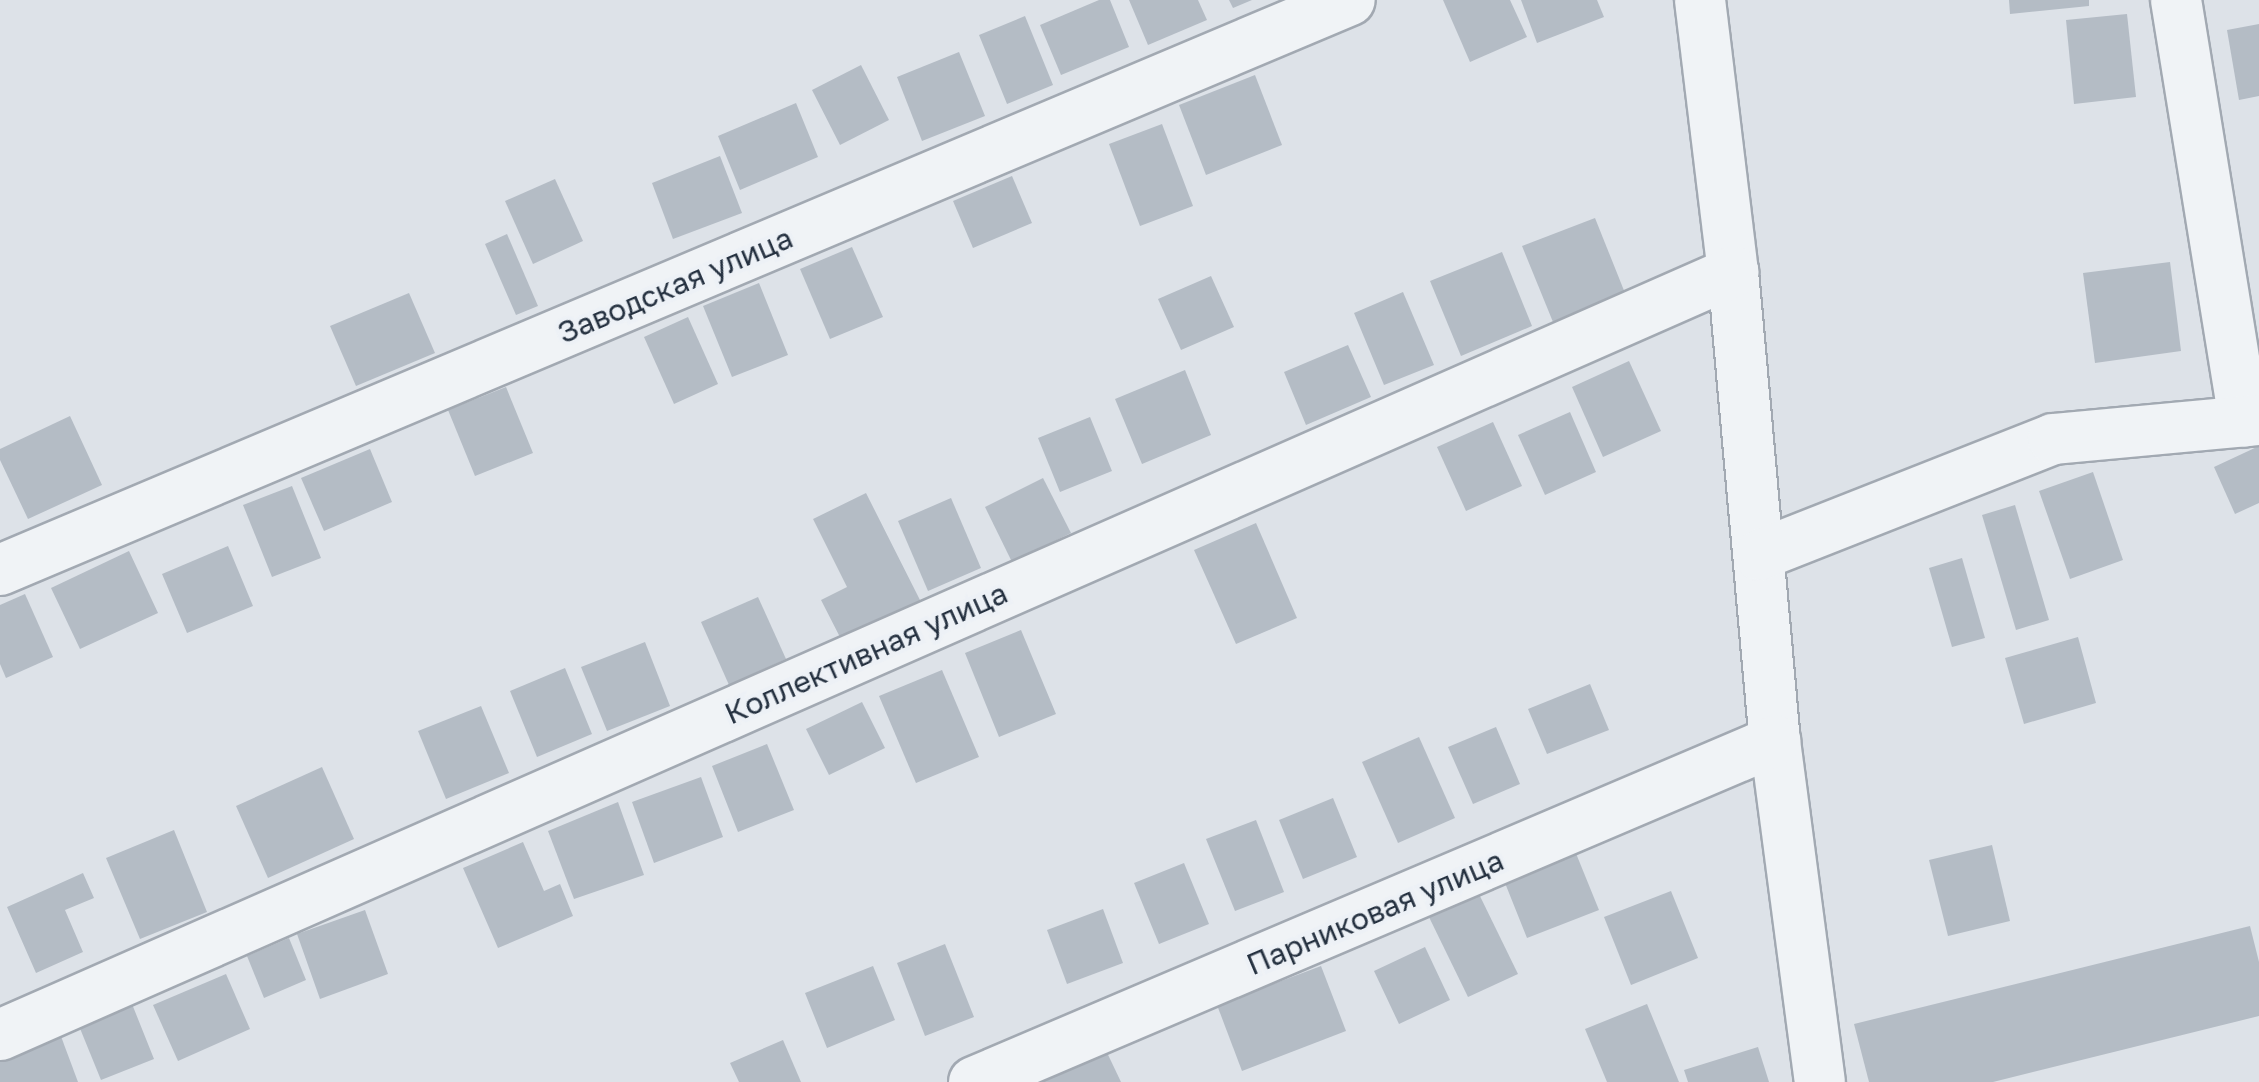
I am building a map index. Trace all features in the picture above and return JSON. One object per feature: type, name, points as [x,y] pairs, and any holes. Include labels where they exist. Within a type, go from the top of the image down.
[{"type":"street","name":"Заводская улица","points":[[0,570],[1350,0]]},
{"type":"street","points":[[1700,0],[1733,272],[1775,741],[1820,1082]]},
{"type":"street","points":[[1759,556],[2053,439],[2251,421],[2176,0]]},
{"type":"street","name":"Коллективная улица","points":[[0,1035],[1733,272]]},
{"type":"street","name":"Парниковая улица","points":[[974,1082],[1775,741]]},
{"type":"building","points":[[1099,0],[1110,0],[1129,47],[1061,75],[1040,25]]},
{"type":"building","points":[[1129,0],[1198,0],[1207,20],[1148,45]]},
{"type":"building","points":[[1229,0],[1252,0],[1233,8]]},
{"type":"building","points":[[1443,0],[1510,0],[1527,37],[1470,62]]},
{"type":"building","points":[[1521,0],[1597,0],[1604,17],[1537,43]]},
{"type":"building","points":[[2009,0],[2089,0],[2089,6],[2010,14]]},
{"type":"building","points":[[2127,14],[2136,97],[2074,104],[2066,20]]},
{"type":"building","points":[[1025,16],[1053,85],[1007,104],[979,35]]},
{"type":"building","points":[[2259,24],[2259,96],[2239,100],[2227,30]]},
{"type":"building","points":[[959,52],[985,116],[922,141],[897,77]]},
{"type":"building","points":[[861,65],[889,120],[840,145],[812,90]]},
{"type":"building","points":[[1255,75],[1282,145],[1206,175],[1179,105]]},
{"type":"building","points":[[796,103],[818,157],[740,190],[718,136]]},
{"type":"building","points":[[1162,124],[1193,206],[1140,226],[1109,144]]},
{"type":"building","points":[[720,156],[742,213],[673,239],[652,183]]},
{"type":"building","points":[[1012,176],[1032,223],[973,248],[953,201]]},
{"type":"building","points":[[555,179],[583,241],[533,264],[505,201]]},
{"type":"building","points":[[1595,218],[1625,293],[1553,322],[1522,246]]},
{"type":"building","points":[[507,234],[538,306],[516,315],[485,244]]},
{"type":"building","points":[[852,247],[883,317],[830,339],[800,269]]},
{"type":"building","points":[[1502,252],[1532,326],[1461,356],[1430,281]]},
{"type":"building","points":[[2170,262],[2181,351],[2095,363],[2083,273]]},
{"type":"building","points":[[1211,276],[1234,327],[1181,350],[1158,299]]},
{"type":"building","points":[[759,283],[788,355],[732,377],[703,306]]},
{"type":"building","points":[[1403,292],[1434,365],[1384,385],[1354,313]]},
{"type":"building","points":[[409,293],[435,353],[356,386],[330,326]]},
{"type":"building","points":[[688,317],[718,384],[674,404],[644,337]]},
{"type":"building","points":[[1348,345],[1371,397],[1306,425],[1284,372]]},
{"type":"building","points":[[1629,361],[1661,431],[1603,457],[1572,387]]},
{"type":"building","points":[[1185,370],[1211,435],[1142,464],[1115,399]]},
{"type":"building","points":[[506,387],[533,453],[475,476],[448,410]]},
{"type":"building","points":[[1570,412],[1596,472],[1545,495],[1518,435]]},
{"type":"building","points":[[70,416],[102,485],[28,519],[0,460],[0,449]]},
{"type":"building","points":[[1090,417],[1112,471],[1060,492],[1038,438]]},
{"type":"building","points":[[1493,422],[1522,486],[1466,511],[1437,447]]},
{"type":"building","points":[[2259,446],[2259,503],[2235,514],[2214,467]]},
{"type":"building","points":[[370,449],[392,502],[324,531],[301,478]]},
{"type":"building","points":[[2093,472],[2123,560],[2070,579],[2039,491]]},
{"type":"building","points":[[1043,478],[1071,533],[1012,562],[985,507]]},
{"type":"building","points":[[292,486],[321,558],[272,577],[243,505]]},
{"type":"building","points":[[866,493],[922,604],[843,643],[821,600],[847,587],[813,519]]},
{"type":"building","points":[[951,498],[981,568],[928,591],[898,521]]},
{"type":"building","points":[[2015,505],[2049,620],[2016,630],[1982,515]]},
{"type":"building","points":[[1256,523],[1297,618],[1236,644],[1194,550]]},
{"type":"building","points":[[228,546],[253,606],[187,633],[162,574]]},
{"type":"building","points":[[129,551],[158,613],[80,649],[51,588]]},
{"type":"building","points":[[1962,558],[1985,638],[1952,647],[1929,568]]},
{"type":"building","points":[[25,594],[53,657],[6,678],[0,664],[0,605]]},
{"type":"building","points":[[758,597],[786,659],[729,685],[701,622]]},
{"type":"building","points":[[1021,630],[1056,714],[999,737],[965,653]]},
{"type":"building","points":[[2078,637],[2096,703],[2024,724],[2005,658]]},
{"type":"building","points":[[645,642],[670,706],[607,731],[581,667]]},
{"type":"building","points":[[565,668],[592,734],[537,757],[510,691]]},
{"type":"building","points":[[942,670],[979,757],[916,783],[879,696]]},
{"type":"building","points":[[1590,684],[1609,730],[1547,754],[1528,709]]},
{"type":"building","points":[[862,702],[885,748],[829,775],[806,729]]},
{"type":"building","points":[[481,706],[509,773],[446,799],[418,731]]},
{"type":"building","points":[[1496,727],[1520,784],[1473,804],[1448,747]]},
{"type":"building","points":[[1419,737],[1455,818],[1398,843],[1362,762]]},
{"type":"building","points":[[767,744],[794,810],[738,832],[712,766]]},
{"type":"building","points":[[322,767],[354,839],[268,878],[236,806]]},
{"type":"building","points":[[701,777],[723,837],[654,863],[632,802]]},
{"type":"building","points":[[1333,798],[1357,857],[1303,879],[1279,820]]},
{"type":"building","points":[[618,802],[644,875],[574,899],[548,831]]},
{"type":"building","points":[[1256,820],[1284,892],[1235,911],[1206,839]]},
{"type":"building","points":[[174,830],[207,912],[140,939],[106,858]]},
{"type":"building","points":[[523,842],[544,891],[560,884],[573,916],[498,948],[463,868]]},
{"type":"building","points":[[1992,845],[2010,921],[1948,936],[1929,860]]},
{"type":"building","points":[[1575,851],[1599,910],[1527,938],[1503,878]]},
{"type":"building","points":[[1184,863],[1209,924],[1159,944],[1134,883]]},
{"type":"building","points":[[83,873],[94,898],[65,910],[83,952],[36,973],[7,907]]},
{"type":"building","points":[[1477,890],[1518,974],[1468,997],[1427,913]]},
{"type":"building","points":[[1671,891],[1698,958],[1631,985],[1604,917]]},
{"type":"building","points":[[1103,909],[1123,963],[1067,984],[1047,930]]},
{"type":"building","points":[[365,910],[388,974],[320,999],[297,934]]},
{"type":"building","points":[[2250,926],[2259,962],[2259,1016],[1993,1082],[1869,1082],[1854,1024]]},
{"type":"building","points":[[289,938],[306,980],[264,998],[247,956]]},
{"type":"building","points":[[945,944],[974,1017],[925,1036],[897,963]]},
{"type":"building","points":[[1425,947],[1450,1000],[1399,1024],[1374,971]]},
{"type":"building","points":[[873,966],[895,1020],[827,1048],[805,993]]},
{"type":"building","points":[[1321,966],[1346,1031],[1242,1071],[1217,1005]]},
{"type":"building","points":[[226,974],[250,1029],[178,1061],[153,1005]]},
{"type":"building","points":[[132,1004],[154,1059],[101,1080],[79,1026]]},
{"type":"building","points":[[1647,1004],[1679,1082],[1607,1082],[1585,1029]]},
{"type":"building","points":[[59,1031],[78,1082],[0,1082],[0,1053]]},
{"type":"building","points":[[783,1040],[801,1082],[739,1082],[730,1063]]},
{"type":"building","points":[[1101,1040],[1121,1082],[1039,1082],[1034,1071]]},
{"type":"building","points":[[1758,1047],[1769,1082],[1688,1082],[1684,1070]]}]
